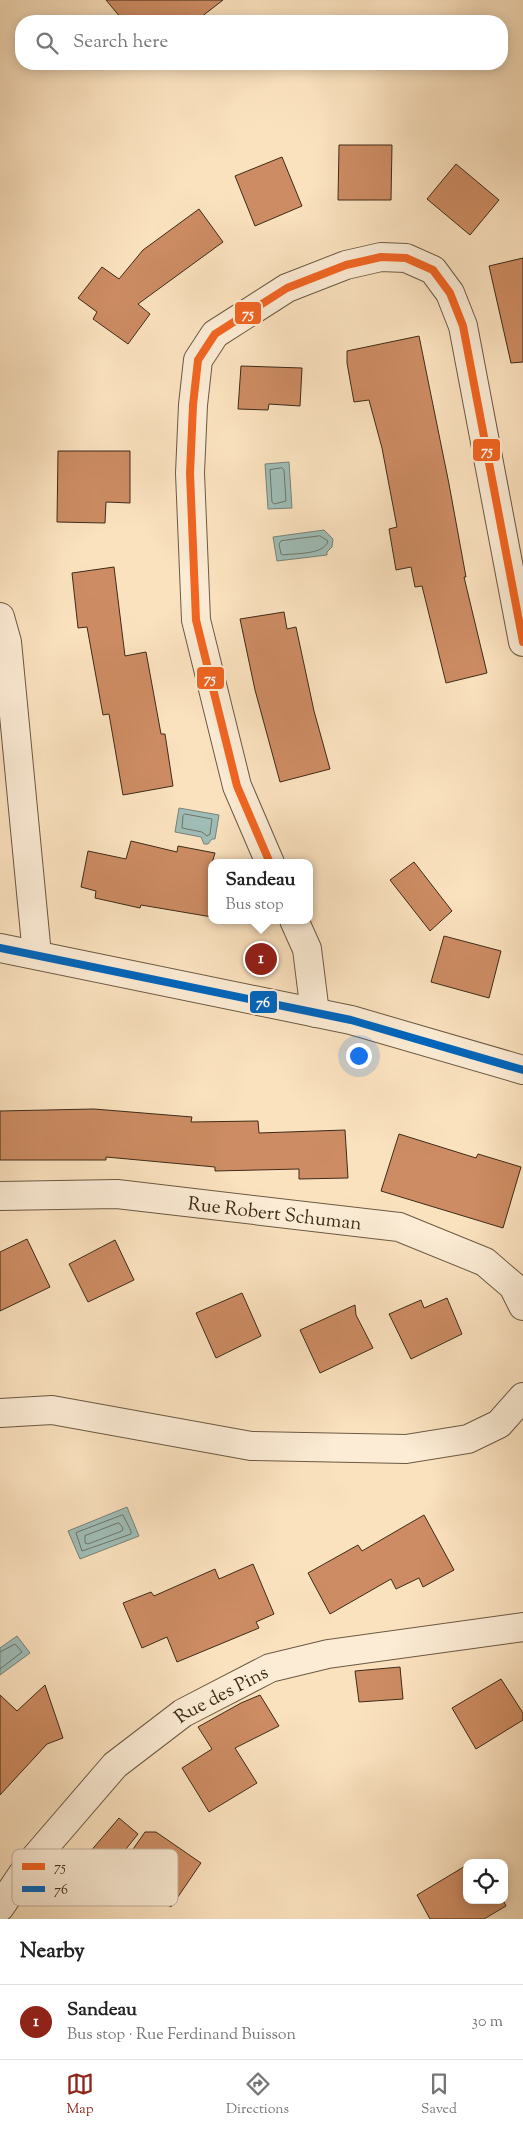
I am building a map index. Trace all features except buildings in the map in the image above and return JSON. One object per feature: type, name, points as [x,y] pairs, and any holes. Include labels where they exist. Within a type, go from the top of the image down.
[{"type":"street","points":[[268,859],[237,786],[196,620],[190,473],[193,405],[198,360],[215,334],[287,288],[346,265],[382,257],[406,258],[433,270],[450,293],[463,326],[523,642]]},
{"type":"street","points":[[0,617],[7,642],[37,956]]},
{"type":"street","points":[[296,924],[307,949],[316,1013]]},
{"type":"street","points":[[0,948],[351,1020],[523,1070]]},
{"type":"street","name":"Rue Robert Schuman","points":[[0,1196],[117,1194],[399,1227],[485,1262],[513,1286],[523,1306]]},
{"type":"street","points":[[0,1413],[52,1410],[252,1446],[406,1449],[468,1439],[499,1424],[523,1398]]},
{"type":"street","name":"Rue des Pins","points":[[43,1849],[115,1765],[182,1714],[270,1668],[328,1654],[523,1627]]},
{"type":"street","name":"Rue des Pins","points":[[0,1907],[12,1889]]},
{"type":"water","points":[[289,462],[292,508],[268,509],[265,464]]},
{"type":"water","points":[[324,530],[333,539],[332,547],[327,552],[327,555],[277,561],[273,537]]},
{"type":"water","points":[[179,808],[219,815],[215,839],[212,839],[208,844],[204,844],[201,837],[175,832]]},
{"type":"water","points":[[127,1507],[139,1536],[80,1559],[68,1531]]},
{"type":"water","points":[[17,1636],[30,1653],[0,1675],[0,1648]]},
{"type":"transit line","name":"75","points":[[268,859],[237,786],[196,620],[190,473],[193,405],[198,360],[215,334],[287,288],[346,265],[381,257],[406,258],[433,270],[450,293],[463,326],[523,642]]},
{"type":"transit line","name":"76","points":[[0,948],[351,1020],[523,1070]]},
{"type":"place","name":"Sandeau","points":[[261,959]]}]
